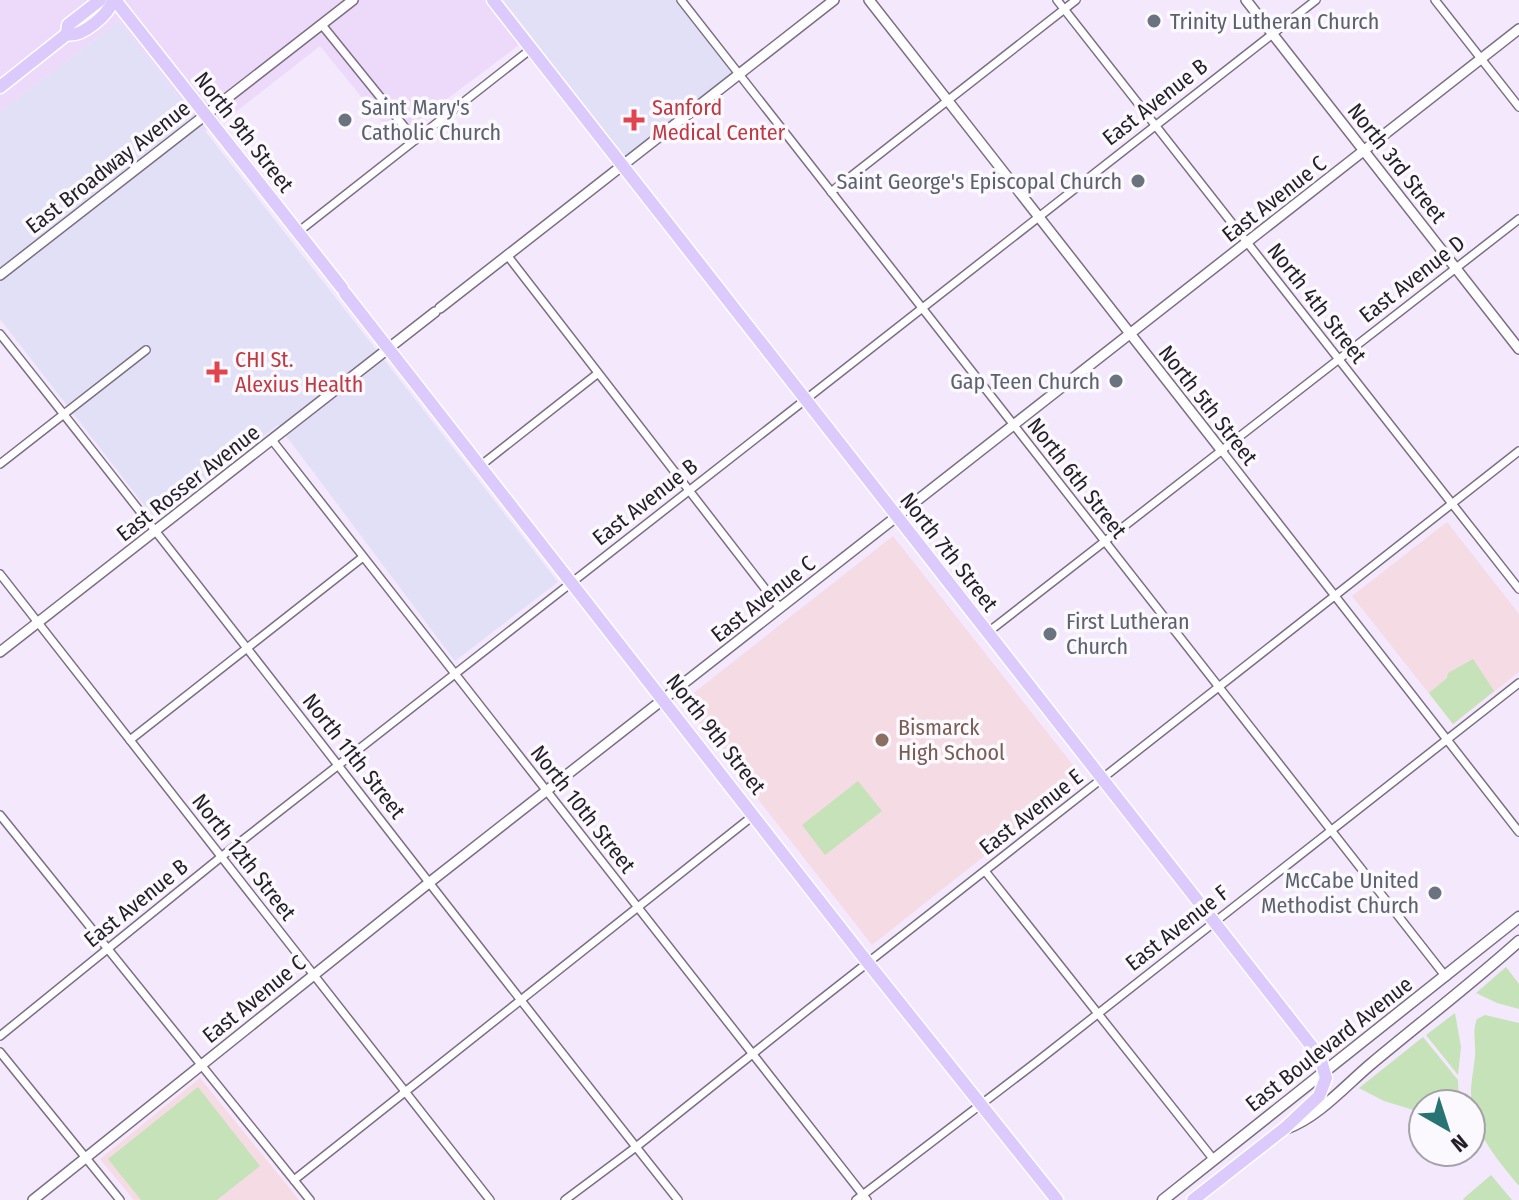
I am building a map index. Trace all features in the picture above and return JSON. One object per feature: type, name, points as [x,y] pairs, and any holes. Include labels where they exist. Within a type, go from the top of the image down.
[{"type":"main road","points":[[67,34],[66,27],[100,0]]},
{"type":"main road","points":[[0,87],[67,34],[79,34],[107,11],[114,0]]},
{"type":"main road","name":"North 9th Street","points":[[114,0],[1057,1200]]},
{"type":"main road","name":"North 7th Street","points":[[493,0],[1320,1057],[1326,1073]]},
{"type":"main road","name":"East Boulevard Avenue","points":[[1163,1200],[1519,917]]},
{"type":"main road","name":"East Boulevard Avenue","points":[[1193,1200],[1285,1128],[1301,1122],[1459,995],[1519,941]]},
{"type":"main road","points":[[1285,1128],[1319,1096],[1325,1085],[1326,1073]]},
{"type":"street","name":"East Broadway Avenue","points":[[0,275],[353,0]]},
{"type":"street","name":"North 6th Street","points":[[681,0],[1446,977]]},
{"type":"street","name":"East Rosser Avenue","points":[[0,652],[834,0]]},
{"type":"street","name":"North 5th Street","points":[[869,0],[1519,832]]},
{"type":"street","name":"North 4th Street","points":[[1057,0],[1519,589]]},
{"type":"street","points":[[831,192],[1076,0]]},
{"type":"street","name":"North 3rd Street","points":[[1246,0],[1519,349]]},
{"type":"street","name":"East Avenue B","points":[[0,1036],[221,857],[1316,0]]},
{"type":"street","points":[[1435,0],[1519,107]]},
{"type":"street","points":[[322,25],[415,140]]},
{"type":"street","name":"East Avenue C","points":[[33,1200],[313,974],[1519,29]]},
{"type":"street","points":[[298,232],[531,49]]},
{"type":"street","name":"East Avenue D","points":[[987,633],[1519,219]]},
{"type":"street","points":[[507,255],[780,608]]},
{"type":"street","name":"North 11th Street","points":[[0,334],[678,1200]]},
{"type":"street","points":[[0,464],[146,350]]},
{"type":"street","points":[[480,466],[597,374]]},
{"type":"street","name":"North 10th Street","points":[[272,440],[753,1054],[862,1198]]},
{"type":"street","name":"East Avenue E","points":[[565,1200],[1519,451]]},
{"type":"street","points":[[130,740],[363,557]]},
{"type":"street","name":"North 12th Street","points":[[0,574],[490,1200]]},
{"type":"street","name":"East Avenue F","points":[[862,1198],[1519,683]]},
{"type":"street","points":[[0,815],[310,1200]]},
{"type":"street","points":[[294,1180],[754,815]]},
{"type":"street","points":[[985,871],[1214,1160]]},
{"type":"street","points":[[0,1052],[120,1200]]},
{"type":"shaded area","points":[[0,0],[504,0],[531,36],[395,138],[320,46],[228,118],[205,131],[119,21],[0,111]]},
{"type":"shaded area","name":"Sanford Medical Center","points":[[504,0],[681,0],[739,75],[622,166],[531,49],[531,36]]},
{"type":"shaded area","name":"CHI St. Alexius Health","points":[[119,21],[558,582],[455,661],[278,425],[155,519],[0,319],[0,111]]},
{"type":"shaded area","points":[[1447,522],[1519,614],[1519,672],[1453,724],[1352,596]]},
{"type":"shaded area","name":"Bismarck High School","points":[[893,536],[1083,778],[872,945],[682,702]]},
{"type":"shaded area","points":[[200,1078],[299,1200],[134,1200],[100,1159]]},
{"type":"green space","points":[[1473,659],[1494,691],[1453,724],[1429,693],[1447,678],[1448,673]]},
{"type":"green space","points":[[858,781],[882,811],[825,855],[802,825]]},
{"type":"green space","points":[[1506,967],[1519,984],[1519,1009],[1476,993]]},
{"type":"green space","points":[[1455,1013],[1461,1047],[1458,1075],[1426,1035]]},
{"type":"green space","points":[[1485,1015],[1519,1023],[1519,1186],[1487,1143],[1487,1088],[1471,1088],[1477,1019]]},
{"type":"green space","points":[[1423,1037],[1458,1080],[1458,1088],[1407,1088],[1407,1108],[1359,1088]]},
{"type":"green space","points":[[198,1087],[260,1166],[217,1200],[141,1200],[108,1159]]},
{"type":"green space","points":[[1491,1175],[1512,1200],[1463,1199]]},
{"type":"place","name":"Trinity Lutheran Church","points":[[1154,21]]},
{"type":"place","name":"Saint Mary's Catholic Church","points":[[345,120]]},
{"type":"place","name":"Sanford Medical Center","points":[[634,120]]},
{"type":"place","name":"Saint George's Episcopal Church","points":[[1138,181]]},
{"type":"place","name":"CHI St. Alexius Health","points":[[217,372]]},
{"type":"place","name":"Gap Teen Church","points":[[1116,381]]},
{"type":"place","name":"First Lutheran Church","points":[[1050,634]]},
{"type":"place","name":"Bismarck High School","points":[[882,740]]},
{"type":"place","name":"McCabe United Methodist Church","points":[[1435,893]]}]
